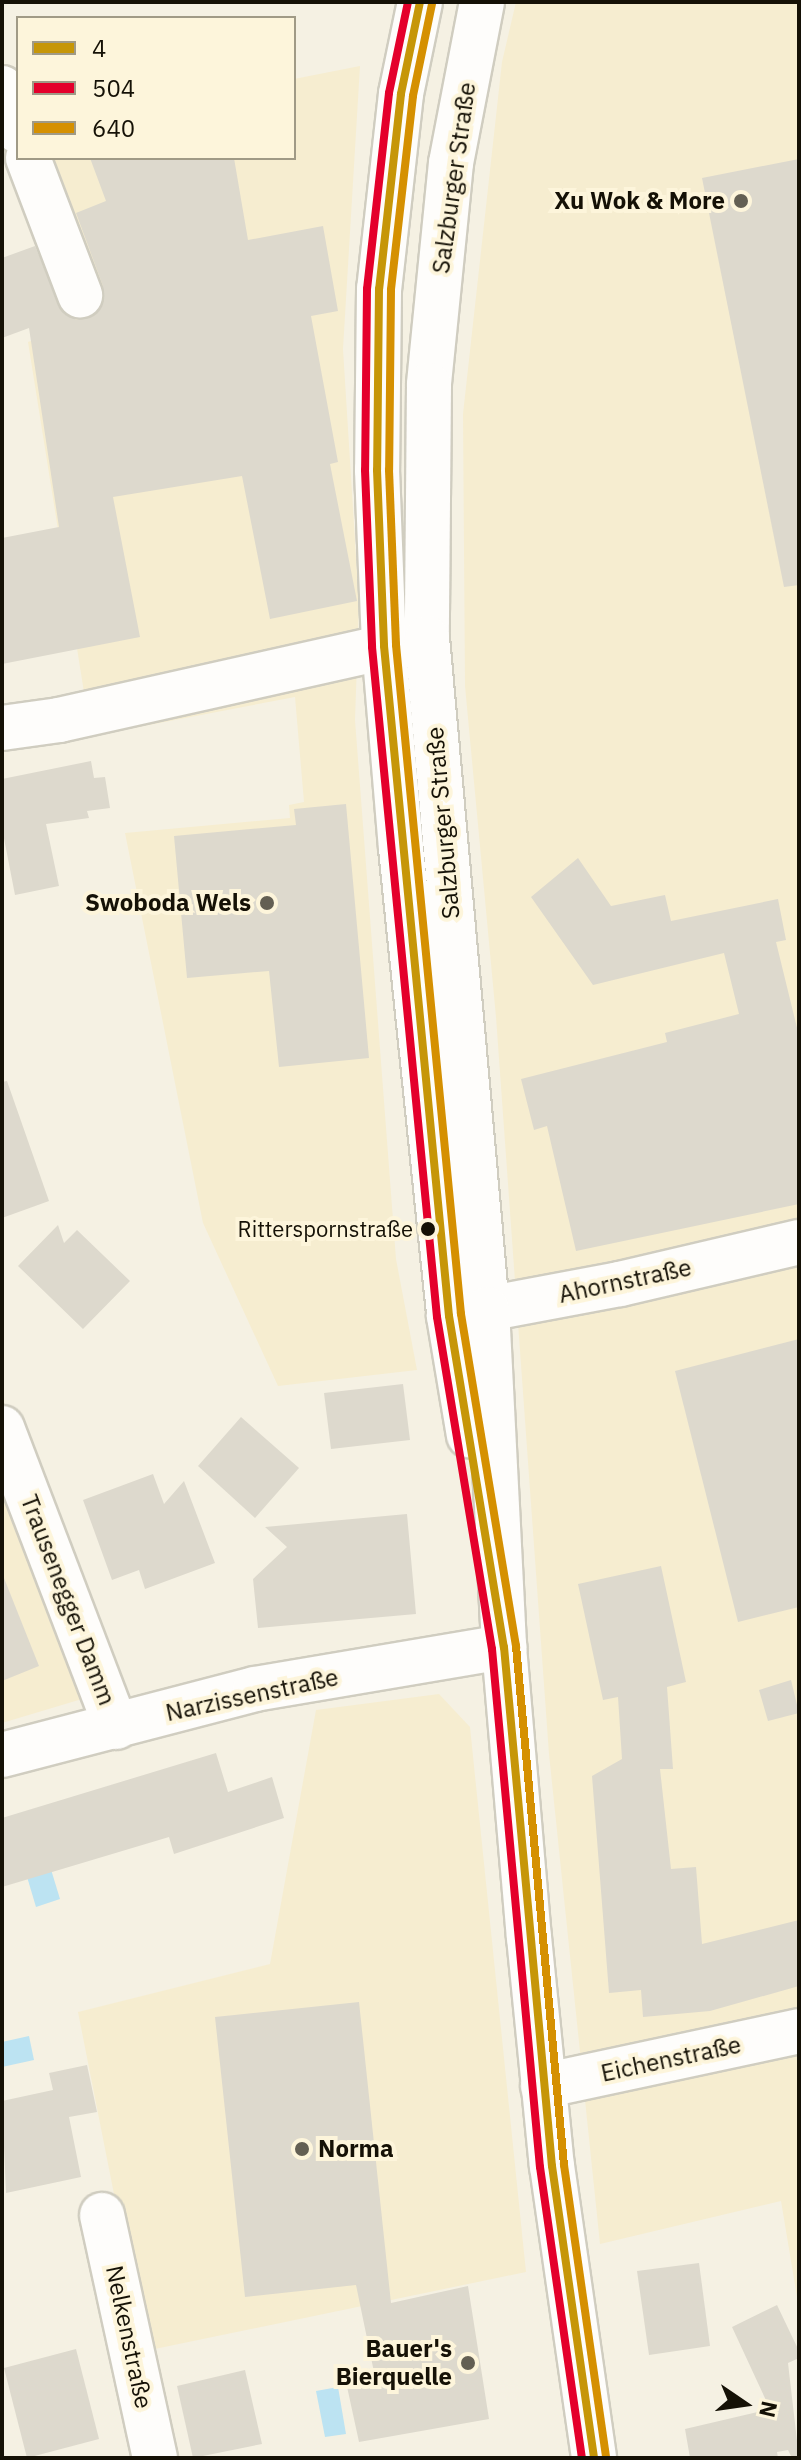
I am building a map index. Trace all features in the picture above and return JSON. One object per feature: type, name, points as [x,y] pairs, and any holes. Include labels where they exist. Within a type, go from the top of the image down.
[{"type":"main road","name":"Salzburger Straße","points":[[420,2],[401,94],[379,289],[377,470],[384,646],[468,1313],[504,1647],[543,2086],[594,2458]]},
{"type":"main road","name":"Salzburger Straße","points":[[468,1313],[427,638],[429,385],[451,163],[482,2]]},
{"type":"main road","points":[[2,88],[16,126]]},
{"type":"main road","points":[[29,160],[80,295]]},
{"type":"main road","points":[[2,728],[59,720],[427,638]]},
{"type":"main road","name":"Ahornstraße","points":[[468,1313],[799,1242]]},
{"type":"main road","name":"Trausenegger Damm","points":[[2,1428],[116,1727]]},
{"type":"main road","name":"Narzissenstraße","points":[[2,1755],[255,1689],[504,1647]]},
{"type":"main road","name":"Eichenstraße","points":[[543,2086],[799,2031]]},
{"type":"main road","name":"Nelkenstraße","points":[[102,2215],[155,2458]]},
{"type":"shaded area","points":[[516,2],[799,2],[798,2303],[781,2201],[600,2244],[549,1754],[496,1017],[465,686],[463,414],[502,62]]},
{"type":"shaded area","points":[[360,66],[343,349],[359,605],[355,720],[396,1259],[417,1370],[278,1386],[203,1223],[125,833],[290,818],[289,805],[304,802],[295,697],[91,736],[28,342],[73,326],[41,160],[296,160],[296,79]]},
{"type":"shaded area","points":[[2,1492],[82,1699],[2,1723]]},
{"type":"shaded area","points":[[439,1694],[470,1727],[526,2272],[145,2351],[78,2012],[270,1964],[316,1710]]},
{"type":"water","points":[[46,1853],[60,1899],[36,1907],[22,1860]]},
{"type":"water","points":[[29,2036],[34,2060],[2,2067],[2,2042]]},
{"type":"water","points":[[338,2387],[346,2434],[325,2437],[316,2391]]},
{"type":"building","points":[[799,159],[799,585],[784,587],[702,178]]},
{"type":"building","points":[[91,160],[234,160],[248,240],[323,226],[338,311],[311,316],[338,462],[330,464],[357,601],[270,619],[242,476],[113,497],[140,637],[2,664],[2,538],[59,527],[29,328],[2,338],[2,258],[35,246],[64,314],[77,320],[99,311],[103,286],[76,213],[106,201]]},
{"type":"building","points":[[91,761],[94,778],[105,777],[110,808],[87,811],[89,818],[46,824],[59,886],[15,895],[2,828],[2,779]]},
{"type":"building","name":"Swoboda Wels","points":[[346,804],[369,1058],[279,1067],[269,971],[187,978],[174,836],[296,825],[294,809]]},
{"type":"building","points":[[578,858],[611,906],[665,895],[671,921],[778,899],[786,940],[776,942],[799,1036],[799,1204],[576,1251],[547,1126],[534,1130],[521,1079],[667,1042],[665,1033],[739,1014],[724,953],[593,985],[531,897]]},
{"type":"building","points":[[7,1081],[49,1201],[2,1218],[2,1082]]},
{"type":"building","points":[[58,1225],[64,1243],[77,1230],[130,1281],[83,1329],[18,1266]]},
{"type":"building","points":[[799,1339],[799,1607],[738,1622],[675,1371]]},
{"type":"building","points":[[403,1384],[410,1440],[331,1449],[324,1393]]},
{"type":"building","points":[[241,1417],[299,1468],[255,1518],[198,1466]]},
{"type":"building","points":[[153,1474],[164,1504],[184,1481],[215,1563],[145,1589],[139,1570],[112,1580],[83,1500]]},
{"type":"building","points":[[407,1514],[416,1614],[258,1628],[253,1579],[287,1547],[265,1527]]},
{"type":"building","points":[[661,1566],[686,1682],[667,1687],[673,1769],[660,1769],[671,1869],[696,1867],[702,1944],[799,1920],[799,1986],[710,2011],[643,2017],[641,1990],[609,1993],[592,1776],[622,1759],[618,1697],[603,1700],[578,1584]]},
{"type":"building","points":[[2,1579],[39,1666],[2,1681]]},
{"type":"building","points":[[791,1680],[799,1713],[768,1721],[759,1690]]},
{"type":"building","points":[[216,1753],[228,1792],[272,1777],[284,1818],[174,1854],[169,1837],[2,1887],[2,1818]]},
{"type":"building","name":"Norma","points":[[359,2002],[391,2303],[468,2286],[489,2419],[359,2442],[346,2382],[375,2377],[356,2285],[245,2297],[215,2017]]},
{"type":"building","points":[[87,2065],[97,2112],[69,2117],[81,2177],[6,2193],[2,2101],[53,2090],[49,2073]]},
{"type":"building","points":[[699,2263],[710,2346],[649,2355],[637,2271]]},
{"type":"building","points":[[777,2305],[799,2351],[799,2358],[788,2363],[799,2458],[792,2458],[788,2450],[777,2452],[778,2458],[690,2458],[685,2429],[770,2409],[732,2327]]},
{"type":"building","points":[[76,2349],[99,2439],[27,2458],[4,2368]]},
{"type":"building","points":[[245,2370],[262,2444],[193,2458],[177,2386]]},
{"type":"transit line","name":"504","points":[[408,2],[389,93],[367,289],[365,470],[372,647],[437,1317],[492,1649],[540,2167],[582,2458]]},
{"type":"transit line","name":"4","points":[[420,2],[401,94],[379,289],[377,470],[384,646],[449,1316],[504,1647],[552,2166],[594,2458]]},
{"type":"transit line","name":"640","points":[[432,4],[413,96],[391,290],[389,470],[396,645],[461,1314],[516,1646],[564,2165],[606,2456]]},
{"type":"place","name":"Xu Wok & More","points":[[741,201]]},
{"type":"place","name":"Swoboda Wels","points":[[267,903]]},
{"type":"place","name":"Ritterspornstraße","points":[[428,1229]]},
{"type":"place","name":"Norma","points":[[302,2149]]},
{"type":"place","name":"Bauer's Bierquelle","points":[[468,2363]]}]
